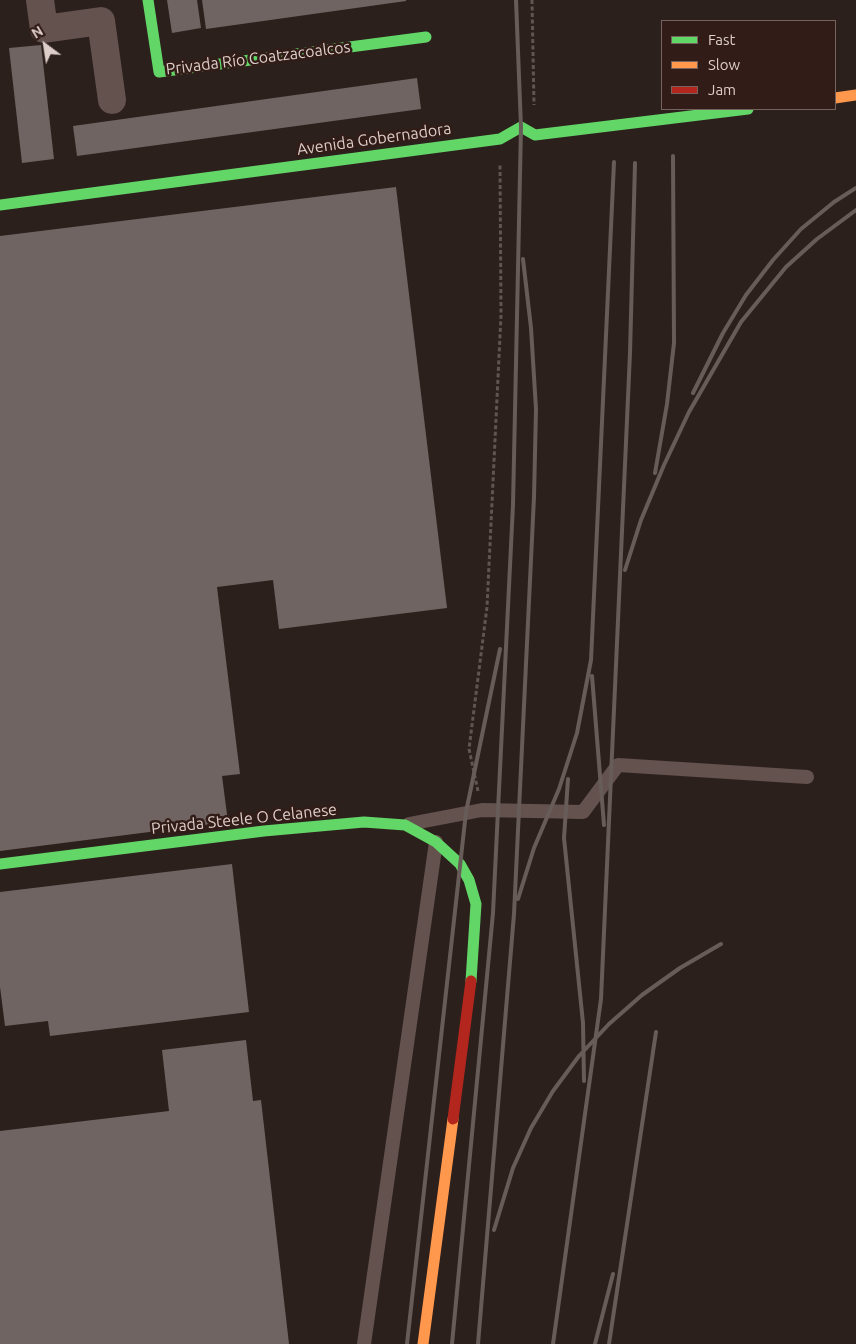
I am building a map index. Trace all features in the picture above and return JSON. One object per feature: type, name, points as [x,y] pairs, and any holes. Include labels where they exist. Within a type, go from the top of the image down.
[{"type":"street","points":[[45,0],[40,0],[44,29],[101,21],[112,100]]},
{"type":"street","name":"Privada Río Coatzacoalcos","points":[[148,0],[159,72],[426,37]]},
{"type":"street","points":[[836,98],[856,95]]},
{"type":"street","name":"Avenida Gobernadora","points":[[0,205],[500,139],[521,127],[535,135],[740,110]]},
{"type":"street","name":"Privada Steele O Celanese","points":[[0,864],[264,831],[364,822],[406,825],[436,842],[460,864],[469,880],[476,904],[474,959],[423,1344]]},
{"type":"lane","points":[[406,825],[482,810],[584,812],[618,765],[807,778]]},
{"type":"lane","points":[[364,1344],[436,842]]},
{"type":"path","points":[[532,0],[535,135]]},
{"type":"path","points":[[482,810],[469,749],[488,598],[501,315],[500,139]]},
{"type":"building","points":[[167,0],[197,0],[201,28],[172,33]]},
{"type":"building","points":[[202,0],[406,0],[406,1],[206,29]]},
{"type":"building","points":[[41,45],[54,159],[22,163],[9,48]]},
{"type":"building","points":[[417,78],[421,109],[77,156],[73,126]]},
{"type":"building","points":[[396,187],[447,608],[279,629],[273,580],[217,587],[240,774],[222,776],[228,822],[0,851],[0,236]]},
{"type":"building","points":[[232,864],[249,1012],[50,1036],[48,1021],[5,1026],[0,987],[0,892]]},
{"type":"building","points":[[246,1040],[253,1101],[261,1100],[289,1344],[0,1344],[0,1131],[169,1111],[162,1050]]},
{"type":"railway","points":[[452,1344],[493,913],[513,505],[521,127],[516,0]]},
{"type":"railway","points":[[655,473],[667,404],[674,343],[673,156]]},
{"type":"railway","points":[[518,899],[534,848],[559,789],[577,733],[591,660],[614,162]]},
{"type":"railway","points":[[553,1344],[601,999],[630,353],[635,163]]},
{"type":"railway","points":[[693,393],[723,333],[746,295],[773,260],[801,229],[834,202],[856,188]]},
{"type":"railway","points":[[625,570],[641,520],[664,465],[689,412],[741,322],[786,267],[817,239],[856,210]]},
{"type":"railway","points":[[478,1344],[514,914],[534,497],[536,409],[531,328],[523,259]]},
{"type":"railway","points":[[407,1344],[466,812],[500,649]]},
{"type":"railway","points":[[592,676],[604,825]]},
{"type":"railway","points":[[568,779],[564,838],[583,1023],[584,1081]]},
{"type":"railway","points":[[494,1230],[513,1168],[531,1128],[553,1091],[579,1056],[609,1024],[642,995],[680,968],[721,944]]},
{"type":"railway","points":[[609,1344],[656,1032]]},
{"type":"railway","points":[[595,1344],[613,1274]]},
{"type":"traffic: fast","points":[[148,0],[159,72],[426,37]]},
{"type":"traffic: fast","points":[[0,205],[500,139],[521,127],[535,135],[740,110]]},
{"type":"traffic: fast","points":[[0,864],[264,831],[364,822],[405,825],[436,842],[460,864],[469,880],[476,904],[471,981]]},
{"type":"traffic: slow","points":[[836,98],[856,95]]},
{"type":"traffic: slow","points":[[423,1344],[453,1119]]},
{"type":"traffic: jam","points":[[453,1119],[471,981]]}]
